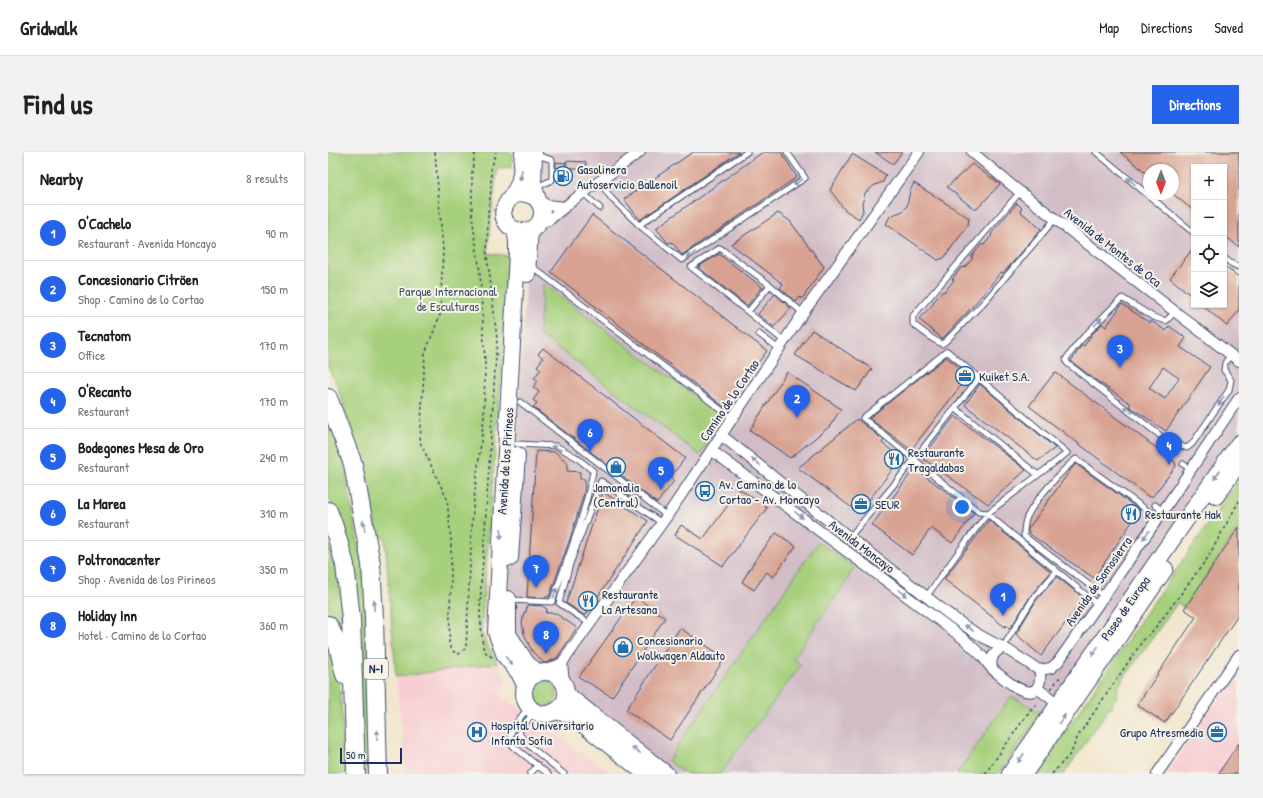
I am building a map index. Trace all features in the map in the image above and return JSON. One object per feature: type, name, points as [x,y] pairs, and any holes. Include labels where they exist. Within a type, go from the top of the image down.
[{"type":"highway","name":"N-I","points":[[328,398],[353,464],[371,564],[378,774]]},
{"type":"highway","name":"N-I","points":[[328,511],[345,565],[351,619],[356,774]]},
{"type":"highway","points":[[328,625],[338,645],[344,668],[348,697],[354,715]]},
{"type":"main road","points":[[523,152],[522,172],[519,184],[504,207],[503,214],[509,226],[528,227],[542,211],[532,184],[535,152]]},
{"type":"main road","points":[[512,196],[519,193],[526,193],[537,197]]},
{"type":"main road","name":"Avenida de los Pirineos","points":[[525,685],[519,673],[505,656],[496,632],[517,241],[528,227]]},
{"type":"main road","name":"Avenida de los Pirineos","points":[[528,227],[520,402],[508,600],[508,634],[527,664],[542,672]]},
{"type":"main road","name":"Paseo de Europa","points":[[1010,774],[1053,699],[1071,686],[1239,443]]},
{"type":"main road","name":"Paseo de Europa","points":[[1024,774],[1239,462]]},
{"type":"main road","points":[[565,688],[562,706],[555,711],[544,714],[532,709],[524,699],[525,685],[529,678],[542,672],[554,674],[559,677],[565,688],[666,774]]},
{"type":"main road","points":[[555,711],[571,715],[646,774]]},
{"type":"street","points":[[528,227],[549,220],[565,206],[640,152]]},
{"type":"street","name":"Camino de lo Cortao","points":[[542,672],[562,663],[665,519],[803,313],[918,152]]},
{"type":"street","name":"Avenida de Montes de Oca","points":[[972,152],[1020,192],[1239,361]]},
{"type":"street","points":[[537,197],[547,205],[565,206]]},
{"type":"street","name":"Avenida de Somosierra","points":[[1039,670],[1052,668],[1058,662],[1104,596],[1187,467],[1239,398]]},
{"type":"street","name":"Avenida Moncayo","points":[[721,435],[849,538],[926,597],[984,638],[1003,647],[1039,670]]},
{"type":"street","name":"Avenida Moncayo","points":[[711,450],[964,639],[982,656],[992,669],[1019,689],[1026,692],[1033,692],[1037,688]]},
{"type":"street","points":[[841,547],[849,538]]},
{"type":"street","points":[[992,669],[990,661],[993,655],[1003,647]]},
{"type":"street","points":[[1157,774],[1239,655]]},
{"type":"street","points":[[562,663],[565,688]]},
{"type":"street","points":[[1039,670],[1040,682],[1037,688],[1053,699]]},
{"type":"lane","points":[[639,225],[747,152]]},
{"type":"lane","points":[[599,181],[612,199],[639,225],[682,260],[805,178],[787,152]]},
{"type":"lane","points":[[1096,152],[1191,231]]},
{"type":"lane","points":[[1020,192],[913,316],[913,324],[942,344],[946,342],[985,301],[1056,219]]},
{"type":"lane","points":[[584,193],[600,208]]},
{"type":"lane","points":[[782,345],[748,312],[691,267],[720,248],[770,285],[803,313]]},
{"type":"lane","points":[[1227,260],[1239,267]]},
{"type":"lane","points":[[527,262],[732,418]]},
{"type":"lane","points":[[748,312],[770,285]]},
{"type":"lane","points":[[1175,312],[1166,321],[1153,317],[1122,298],[1079,342],[1066,359],[1067,363],[1162,437],[1170,441],[1177,442],[1181,446],[1187,448],[1192,444],[1229,390],[1231,380],[1224,370],[1225,363],[1230,355]]},
{"type":"lane","points":[[759,334],[782,345]]},
{"type":"lane","points":[[926,597],[965,542],[988,513],[1067,453],[947,351],[863,418],[979,512],[988,513],[1098,605]]},
{"type":"lane","points":[[849,538],[892,487],[979,378]]},
{"type":"lane","points":[[520,402],[665,519]]},
{"type":"lane","points":[[955,408],[1038,475]]},
{"type":"lane","points":[[508,600],[552,602],[587,497],[593,471],[576,457],[556,446],[517,444]]},
{"type":"lane","points":[[1104,596],[1024,536],[1026,518],[1040,498],[1062,472],[1076,460],[1159,512]]},
{"type":"lane","points":[[590,624],[559,603],[570,564],[601,481],[665,519]]},
{"type":"lane","points":[[1003,647],[1034,597],[1057,571]]},
{"type":"lane","points":[[532,709],[513,728],[509,738],[513,746],[548,774]]},
{"type":"lane","points":[[532,709],[519,733],[526,744],[564,774]]},
{"type":"lane","points":[[530,774],[538,765]]},
{"type":"path","points":[[435,152],[443,250],[440,315],[425,353],[420,442],[447,499],[451,540],[449,645],[452,651],[459,654],[466,648],[473,507],[484,417],[485,371],[480,272],[472,216],[472,171],[475,152]]},
{"type":"path","points":[[496,152],[491,170],[492,190],[488,214],[487,257],[497,339],[480,585],[480,614],[483,647],[487,654],[493,658],[505,656]]},
{"type":"path","points":[[1052,774],[1071,753],[1078,736],[1144,639],[1159,623],[1207,559],[1239,501]]},
{"type":"path","points":[[985,774],[1031,709],[1053,699],[1059,678],[1071,686]]},
{"type":"shaded area","points":[[534,152],[1239,152],[1239,443],[1010,774],[667,774],[566,694],[564,683],[555,674],[527,664],[507,612],[527,262],[535,227]]},
{"type":"shaded area","name":"Hospital Universitario Infanta Sofía","points":[[497,663],[507,681],[500,695],[612,774],[406,774],[396,677]]},
{"type":"shaded area","name":"Grupo Atresmedia","points":[[1239,670],[1239,774],[1167,774],[1224,690]]},
{"type":"green space","name":"Parque Internacional de Esculturas","points":[[328,152],[512,152],[512,167],[497,168],[487,253],[510,256],[481,633],[497,663],[396,677],[385,538],[378,535],[361,459],[337,385],[328,367]]},
{"type":"green space","points":[[543,284],[724,417],[700,455],[539,334]]},
{"type":"green space","points":[[328,418],[344,463],[365,582],[372,774],[362,774],[340,526],[328,495]]},
{"type":"green space","points":[[1239,480],[1239,527],[1184,609],[1178,602],[1119,685],[1116,698],[1064,774],[1037,774],[1141,620]]},
{"type":"green space","points":[[328,539],[340,591],[343,642],[328,617]]},
{"type":"green space","points":[[818,542],[854,567],[849,577],[793,659],[801,665],[720,774],[686,774],[668,761]]},
{"type":"green space","points":[[328,644],[331,649],[339,680],[347,774],[328,774]]},
{"type":"green space","points":[[544,681],[553,685],[557,694],[553,703],[544,707],[535,703],[531,694],[535,685]]},
{"type":"green space","points":[[1011,696],[1041,713],[998,774],[957,774]]},
{"type":"building","points":[[693,152],[739,152],[640,220],[624,199]]},
{"type":"building","points":[[763,152],[781,152],[797,177],[682,255],[672,242],[668,243],[656,228]]},
{"type":"building","points":[[875,152],[902,152],[893,164]]},
{"type":"building","points":[[1120,152],[1239,152],[1239,247],[1227,237],[1227,164],[1191,164],[1191,209],[1179,199],[1179,164],[1143,164],[1143,170]]},
{"type":"building","points":[[852,154],[886,175],[883,182],[875,185],[865,193],[862,204],[863,211],[859,219],[845,210],[830,190]]},
{"type":"building","points":[[566,161],[586,162],[586,169],[566,169]]},
{"type":"building","points":[[556,162],[566,163],[565,169],[556,168]]},
{"type":"building","points":[[972,164],[1000,184],[977,209],[974,209],[947,187]]},
{"type":"building","points":[[914,183],[969,218],[968,225],[944,258],[938,260],[886,224],[890,216],[903,211],[907,206],[910,191]]},
{"type":"building","points":[[1017,203],[1022,208],[1020,211],[1041,229],[1013,262],[1003,273],[1001,272],[973,306],[942,339],[919,319],[954,280],[952,279],[962,267],[964,268],[973,258],[971,257],[982,244],[984,245],[992,235],[991,234]]},
{"type":"building","points":[[778,213],[790,221],[824,267],[802,299],[800,297],[796,302],[780,288],[783,284],[731,244]]},
{"type":"building","points":[[592,215],[767,351],[724,407],[551,272]]},
{"type":"building","points":[[1191,251],[1191,296],[1170,278]]},
{"type":"building","points":[[719,254],[762,287],[747,306],[698,267]]},
{"type":"building","points":[[1227,268],[1239,277],[1239,310],[1227,326],[1206,308],[1227,308]]},
{"type":"building","points":[[775,294],[791,308],[774,327],[758,314]]},
{"type":"building","points":[[1122,304],[1150,323],[1151,321],[1166,331],[1169,326],[1186,338],[1180,347],[1210,367],[1166,431],[1129,406],[1131,404],[1094,379],[1071,361],[1082,345],[1084,346],[1092,334],[1102,324],[1106,327]],"holes":[[[1163,367],[1179,378],[1165,399],[1149,388]]]},
{"type":"building","points":[[812,330],[872,369],[856,391],[795,355]]},
{"type":"building","points":[[543,348],[685,458],[670,478],[674,481],[657,503],[533,407],[537,403],[533,400],[539,392],[533,387],[538,381],[534,378],[541,369],[537,366],[543,358],[538,354]]},
{"type":"building","points":[[946,357],[969,375],[911,450],[869,418]]},
{"type":"building","points":[[787,372],[841,409],[830,426],[790,458],[750,430]]},
{"type":"building","points":[[1055,372],[1175,462],[1176,466],[1153,496],[1149,497],[1029,406]]},
{"type":"building","points":[[980,384],[1055,448],[1038,461],[965,405]]},
{"type":"building","points":[[955,416],[1026,470],[988,504],[922,458]]},
{"type":"building","points":[[857,419],[884,440],[882,443],[901,458],[859,513],[798,468]]},
{"type":"building","points":[[536,451],[555,452],[568,463],[567,471],[580,472],[580,479],[585,479],[584,493],[571,536],[549,597],[547,596],[546,598],[527,597]]},
{"type":"building","points":[[1076,464],[1140,510],[1094,578],[1028,533],[1028,529]]},
{"type":"building","points":[[915,468],[974,513],[952,543],[931,528],[912,555],[872,525]]},
{"type":"building","points":[[740,489],[767,508],[723,566],[675,535],[681,525],[703,539]]},
{"type":"building","points":[[603,492],[648,521],[585,616],[566,603]]},
{"type":"building","points":[[989,520],[1051,572],[1031,595],[1010,629],[1006,625],[1005,627],[944,579]]},
{"type":"building","points":[[1239,527],[1239,614],[1165,723],[1137,705],[1196,617],[1184,609]]},
{"type":"building","points":[[776,533],[796,546],[773,577],[767,572],[754,590],[742,582],[754,562]]},
{"type":"building","points":[[1057,577],[1084,598],[1041,656],[1016,634],[1037,599]]},
{"type":"building","name":"Concesionario Wolkwagen Aldauto","points":[[636,597],[665,618],[612,697],[579,677]]},
{"type":"building","points":[[527,605],[542,606],[547,609],[546,613],[555,613],[577,628],[557,658],[546,663],[544,663],[532,651],[524,634],[522,623]]},
{"type":"building","points":[[680,628],[725,658],[670,740],[626,710]]},
{"type":"building","points":[[1239,743],[1239,774],[1218,774]]},
{"type":"place","name":"Gasolinera Autoservicio Ballenoil","points":[[563,176]]},
{"type":"place","name":"Tecnatom","points":[[1120,368]]},
{"type":"place","name":"Kuiket S.A.","points":[[965,376]]},
{"type":"place","name":"Concesionario Citröen","points":[[797,418]]},
{"type":"place","name":"La Marea","points":[[590,452]]},
{"type":"place","name":"Restaurante Tragaldabas","points":[[894,459]]},
{"type":"place","name":"O'Recanto","points":[[1169,465]]},
{"type":"place","name":"Jamonalia (Central)","points":[[616,467]]},
{"type":"place","name":"Bodegones Mesa de Oro","points":[[661,490]]},
{"type":"place","name":"Av. Camino de lo Cortao - Av. Moncayo","points":[[705,491]]},
{"type":"place","name":"SEUR","points":[[861,504]]},
{"type":"place","name":"Restaurante Hak","points":[[1131,514]]},
{"type":"place","name":"Poltronacenter","points":[[536,588]]},
{"type":"place","name":"Restaurante La Artesana","points":[[588,601]]},
{"type":"place","name":"O'Cachelo","points":[[1003,616]]},
{"type":"place","name":"Concesionario Wolkwagen Aldauto","points":[[623,647]]},
{"type":"place","name":"Holiday Inn","points":[[546,654]]},
{"type":"place","name":"Hospital Universitario Infanta Sofía","points":[[477,732]]},
{"type":"place","name":"Grupo Atresmedia","points":[[1217,732]]}]
